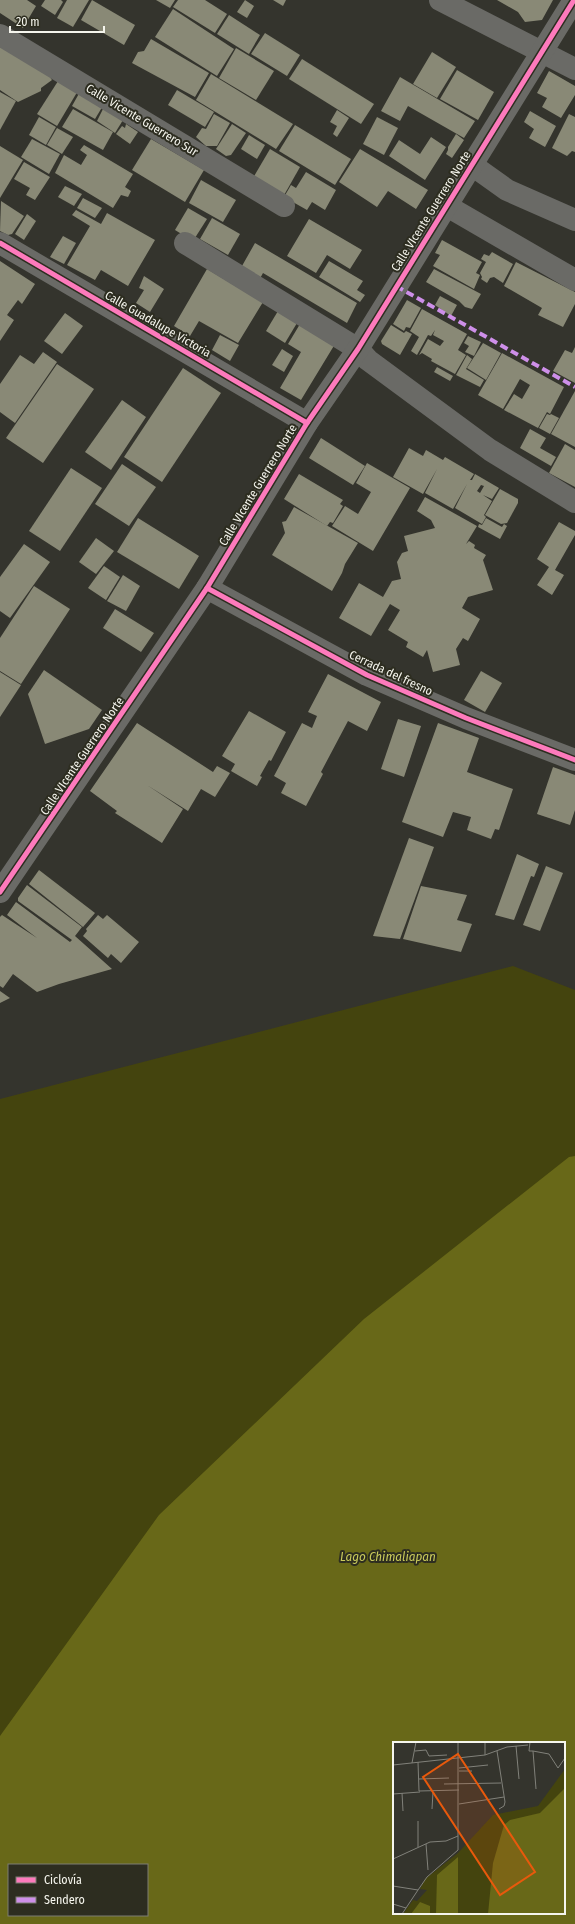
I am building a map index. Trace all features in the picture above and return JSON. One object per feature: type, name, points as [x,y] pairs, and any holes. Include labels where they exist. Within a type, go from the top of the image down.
[{"type":"street","points":[[440,0],[575,70]]},
{"type":"street","name":"Calle VIcente Guerrero Norte","points":[[0,892],[207,588],[307,422],[358,348],[542,54],[574,0]]},
{"type":"street","name":"Calle Vicente Guerrero Sur","points":[[0,35],[284,206]]},
{"type":"street","points":[[472,165],[507,190],[575,220]]},
{"type":"street","points":[[447,206],[575,280]]},
{"type":"street","name":"Calle Guadalupe Victoria","points":[[0,243],[307,422]]},
{"type":"street","points":[[185,243],[358,348],[368,360],[490,450],[575,502]]},
{"type":"street","name":"Cerrada del fresno","points":[[207,588],[367,675],[466,718],[575,760]]},
{"type":"shaded area","points":[[513,966],[575,990],[575,1924],[0,1924],[0,1099]]},
{"type":"water","name":"Lago Chimaliapan","points":[[575,1156],[575,1924],[0,1924],[0,1736],[159,1515],[364,1319],[569,1157]]},
{"type":"building","points":[[0,0],[27,0],[36,6],[23,28],[0,13]]},
{"type":"building","points":[[45,0],[61,0],[63,2],[55,15],[41,6]]},
{"type":"building","points":[[67,0],[89,0],[73,27],[57,18]]},
{"type":"building","points":[[92,0],[135,25],[124,45],[81,20]]},
{"type":"building","points":[[156,0],[175,0],[170,8]]},
{"type":"building","points":[[178,0],[205,0],[227,14],[215,33],[173,7]]},
{"type":"building","points":[[245,0],[254,6],[247,18],[237,12]]},
{"type":"building","points":[[273,0],[286,0],[283,6]]},
{"type":"building","points":[[497,0],[553,0],[542,20],[525,22],[518,12]]},
{"type":"building","points":[[173,9],[234,49],[217,76],[155,37]]},
{"type":"building","points":[[229,15],[260,35],[249,54],[217,34]]},
{"type":"building","points":[[265,33],[300,55],[287,76],[251,54]]},
{"type":"building","points":[[151,39],[209,73],[195,97],[132,63],[138,52],[144,51]]},
{"type":"building","points":[[0,47],[39,62],[52,80],[41,88],[41,91],[18,102],[0,90]]},
{"type":"building","points":[[236,48],[274,71],[256,100],[219,78]]},
{"type":"building","points":[[432,52],[456,67],[437,98],[413,84]]},
{"type":"building","points":[[302,59],[374,104],[361,124],[289,79]]},
{"type":"building","points":[[457,70],[494,92],[478,120],[440,99]]},
{"type":"building","points":[[549,71],[575,86],[575,95],[561,118],[542,107],[547,98],[537,93]]},
{"type":"building","points":[[211,74],[293,124],[276,149],[196,100]]},
{"type":"building","points":[[400,77],[475,121],[464,138],[408,106],[400,121],[381,111]]},
{"type":"building","points":[[60,78],[79,89],[57,126],[37,114]]},
{"type":"building","points":[[81,90],[104,104],[95,119],[72,106]]},
{"type":"building","points":[[177,90],[214,112],[205,127],[168,105]]},
{"type":"building","points":[[0,92],[16,101],[0,130]]},
{"type":"building","points":[[107,101],[123,120],[115,133],[97,121]]},
{"type":"building","points":[[73,109],[113,132],[103,150],[62,127]]},
{"type":"building","points":[[337,110],[349,118],[337,137],[333,134],[337,126],[330,122]]},
{"type":"building","points":[[530,111],[556,126],[545,147],[529,138],[534,129],[524,122]]},
{"type":"building","points":[[214,114],[230,123],[217,146],[206,146],[196,137],[202,128],[206,129]]},
{"type":"building","points":[[569,114],[575,117],[575,152],[572,151],[567,156],[552,148]]},
{"type":"building","points":[[39,117],[56,127],[46,145],[29,135]]},
{"type":"building","points":[[377,117],[398,128],[384,155],[363,144]]},
{"type":"building","points":[[126,124],[138,132],[130,144],[116,134],[122,126],[125,128]]},
{"type":"building","points":[[232,124],[246,133],[231,155],[226,156],[216,149]]},
{"type":"building","points":[[295,125],[351,159],[335,185],[279,151]]},
{"type":"building","points":[[57,128],[73,137],[62,154],[47,145]]},
{"type":"building","points":[[456,134],[464,140],[452,158],[446,154],[448,147]]},
{"type":"building","points":[[249,135],[265,145],[257,159],[241,149]]},
{"type":"building","points":[[431,137],[446,147],[425,180],[389,156],[399,140],[420,154]]},
{"type":"building","points":[[32,139],[60,154],[49,174],[21,157]]},
{"type":"building","points":[[151,139],[204,170],[185,202],[132,170]]},
{"type":"building","points":[[84,145],[133,174],[125,187],[131,191],[128,197],[121,195],[113,208],[55,173],[64,155],[81,165],[87,155],[80,150]]},
{"type":"building","points":[[0,146],[23,160],[0,198]]},
{"type":"building","points":[[270,149],[300,167],[283,197],[253,178]]},
{"type":"building","points":[[360,149],[428,190],[416,209],[388,191],[377,207],[339,182]]},
{"type":"building","points":[[24,162],[50,177],[35,200],[26,195],[30,188],[14,179]]},
{"type":"building","points":[[306,172],[336,190],[325,210],[312,202],[307,210],[284,197],[291,185],[296,188]]},
{"type":"building","points":[[201,180],[236,200],[223,222],[189,203]]},
{"type":"building","points":[[65,186],[82,194],[74,206],[58,197]]},
{"type":"building","points":[[83,198],[102,208],[95,218],[77,208]]},
{"type":"building","points":[[1,201],[24,216],[12,234],[8,235],[0,231]]},
{"type":"building","points":[[188,208],[207,219],[193,241],[175,230]]},
{"type":"building","points":[[76,210],[101,224],[107,213],[155,240],[128,286],[101,270],[95,280],[67,265],[90,226],[72,215]]},
{"type":"building","points":[[27,214],[36,221],[24,240],[15,234]]},
{"type":"building","points":[[212,218],[240,234],[228,255],[200,239]]},
{"type":"building","points":[[309,219],[362,250],[350,269],[327,255],[316,273],[287,256]]},
{"type":"building","points":[[63,236],[76,243],[64,264],[50,257]]},
{"type":"building","points":[[442,240],[482,262],[476,273],[480,275],[474,289],[433,266],[440,255],[435,253]]},
{"type":"building","points":[[255,243],[357,303],[347,323],[263,273],[257,284],[238,273]]},
{"type":"building","points":[[492,252],[513,264],[503,283],[494,277],[490,278],[487,283],[481,279],[482,277],[480,273],[486,262],[481,259],[484,254],[489,256]]},
{"type":"building","points":[[0,261],[35,284],[22,304],[18,300],[7,315],[14,320],[0,341]]},
{"type":"building","points":[[329,261],[363,281],[357,290],[365,295],[360,302],[319,277]]},
{"type":"building","points":[[516,262],[575,292],[575,304],[563,327],[538,315],[542,308],[504,286]]},
{"type":"building","points":[[207,269],[263,302],[238,343],[199,321],[190,336],[174,326]]},
{"type":"building","points":[[434,269],[481,294],[472,309],[465,307],[459,301],[426,282]]},
{"type":"building","points":[[144,276],[164,289],[150,312],[136,303],[144,290],[139,288]]},
{"type":"building","points":[[440,296],[457,305],[451,316],[435,305]]},
{"type":"building","points":[[407,300],[421,308],[410,328],[406,327],[404,331],[393,324]]},
{"type":"building","points":[[422,309],[467,334],[458,350],[466,355],[455,374],[431,361],[432,359],[422,353],[419,355],[428,339],[440,346],[444,341],[433,335],[435,330],[431,336],[428,335],[417,355],[411,351],[419,337],[410,331]]},
{"type":"building","points":[[278,311],[297,323],[285,343],[266,331]]},
{"type":"building","points":[[65,313],[83,326],[62,354],[44,341]]},
{"type":"building","points":[[300,324],[335,344],[301,400],[280,388],[301,352],[288,344]]},
{"type":"building","points":[[391,325],[404,333],[406,331],[412,334],[400,355],[382,344],[381,341]]},
{"type":"building","points":[[220,335],[239,345],[230,361],[212,350]]},
{"type":"building","points":[[468,336],[481,342],[474,356],[465,352],[469,346],[464,343]]},
{"type":"building","points":[[483,343],[501,353],[486,380],[467,368]]},
{"type":"building","points":[[575,347],[575,383],[553,371],[565,350],[572,353]]},
{"type":"building","points":[[282,349],[293,356],[284,372],[272,365]]},
{"type":"building","points":[[43,352],[57,362],[15,423],[0,412],[0,384],[20,355],[34,364]]},
{"type":"building","points":[[502,353],[564,387],[550,414],[547,412],[538,428],[504,410],[514,394],[522,399],[530,385],[520,379],[503,409],[478,395]]},
{"type":"building","points":[[467,355],[472,359],[466,369],[484,380],[480,387],[456,375]]},
{"type":"building","points":[[57,364],[94,389],[43,463],[6,438]]},
{"type":"building","points":[[437,367],[453,376],[450,381],[434,372]]},
{"type":"building","points":[[183,368],[221,393],[162,482],[124,457]]},
{"type":"building","points":[[575,391],[575,447],[551,434]]},
{"type":"building","points":[[122,400],[146,417],[111,470],[85,452]]},
{"type":"building","points":[[547,414],[551,414],[559,418],[550,434],[539,428]]},
{"type":"building","points":[[530,429],[546,438],[540,448],[556,457],[551,466],[520,448]]},
{"type":"building","points":[[321,438],[365,466],[353,485],[309,458]]},
{"type":"building","points":[[565,444],[575,450],[575,487],[549,473]]},
{"type":"building","points":[[409,448],[423,456],[426,450],[443,460],[445,457],[474,474],[470,480],[472,480],[475,474],[499,488],[492,499],[483,495],[492,501],[484,515],[486,517],[482,524],[455,508],[467,484],[453,509],[425,493],[437,469],[423,494],[393,477]],"holes":[[[481,485],[484,486],[480,493],[477,491]]]},
{"type":"building","points":[[367,463],[410,488],[373,551],[332,526],[345,506],[358,514],[371,492],[356,483]]},
{"type":"building","points":[[122,464],[156,487],[129,526],[95,504]]},
{"type":"building","points":[[71,468],[102,488],[60,551],[29,531]]},
{"type":"building","points":[[299,474],[343,500],[340,504],[343,506],[333,523],[330,522],[327,526],[284,499]]},
{"type":"building","points":[[500,489],[518,499],[518,503],[507,523],[501,524],[485,515]]},
{"type":"building","points":[[425,497],[477,526],[466,544],[469,541],[475,545],[474,548],[486,555],[483,560],[493,590],[468,597],[462,608],[480,619],[468,641],[463,638],[456,649],[460,665],[433,672],[427,650],[423,657],[406,647],[408,642],[388,630],[400,610],[390,604],[371,636],[339,618],[359,583],[383,597],[392,581],[401,579],[397,562],[402,553],[408,551],[404,536],[435,528],[431,520],[417,511]]},
{"type":"building","points":[[294,507],[358,543],[345,564],[342,573],[332,591],[272,555],[285,533],[282,522],[286,521]]},
{"type":"building","points":[[138,518],[199,556],[179,589],[117,552]]},
{"type":"building","points":[[486,518],[502,527],[504,524],[507,526],[500,539],[478,527],[479,524],[482,525]]},
{"type":"building","points":[[559,522],[575,531],[575,535],[555,570],[564,575],[552,595],[537,585],[549,567],[537,559]]},
{"type":"building","points":[[96,538],[114,551],[96,574],[79,562]]},
{"type":"building","points":[[24,544],[50,562],[10,618],[0,611],[0,577]]},
{"type":"building","points":[[104,566],[120,577],[106,600],[88,588]]},
{"type":"building","points":[[123,575],[140,586],[126,611],[107,601]]},
{"type":"building","points":[[34,586],[70,609],[21,684],[0,671],[0,638]]},
{"type":"building","points":[[115,609],[154,633],[141,652],[103,628]]},
{"type":"building","points":[[44,670],[102,710],[89,729],[45,744],[28,694]]},
{"type":"building","points":[[481,671],[502,683],[485,712],[464,700]]},
{"type":"building","points":[[0,672],[21,685],[0,717]]},
{"type":"building","points":[[328,674],[381,702],[367,731],[348,721],[321,772],[323,774],[306,806],[281,793],[286,783],[274,776],[302,723],[312,728],[317,716],[308,712]]},
{"type":"building","points":[[249,711],[286,732],[271,761],[269,760],[260,776],[262,777],[257,786],[231,771],[235,764],[222,756]]},
{"type":"building","points":[[398,719],[421,726],[404,777],[381,769]]},
{"type":"building","points":[[137,723],[213,772],[217,766],[230,773],[215,797],[201,789],[188,811],[147,785],[183,809],[162,843],[115,813],[117,811],[90,791]]},
{"type":"building","points":[[438,723],[479,738],[467,772],[513,789],[499,830],[495,829],[491,839],[467,830],[471,817],[453,812],[443,837],[402,822]]},
{"type":"building","points":[[553,767],[575,775],[575,810],[570,825],[537,814]]},
{"type":"building","points":[[409,838],[434,847],[400,939],[373,936]]},
{"type":"building","points":[[517,854],[539,864],[534,877],[531,876],[514,920],[495,915]]},
{"type":"building","points":[[546,866],[563,873],[540,931],[523,925]]},
{"type":"building","points":[[39,870],[95,913],[83,927],[29,884]]},
{"type":"building","points":[[27,885],[82,927],[75,936],[112,969],[37,992],[13,974],[3,988],[0,986],[0,917],[2,915],[37,938],[7,915],[16,902],[70,942],[72,940],[18,901],[18,898]]},
{"type":"building","points":[[421,886],[467,895],[457,920],[472,924],[461,952],[403,939]]},
{"type":"building","points":[[98,915],[103,919],[107,915],[139,942],[121,963],[111,954],[108,958],[83,936],[87,931],[86,929]]},
{"type":"building","points":[[0,991],[10,998],[0,1003]]},
{"type":"marked path","points":[[396,286],[575,387]]},
{"type":"cycle path","points":[[0,892],[207,588],[307,423],[358,349],[574,0]]},
{"type":"cycle path","points":[[0,243],[307,423]]},
{"type":"cycle path","points":[[207,588],[367,675],[466,718],[575,760]]}]
